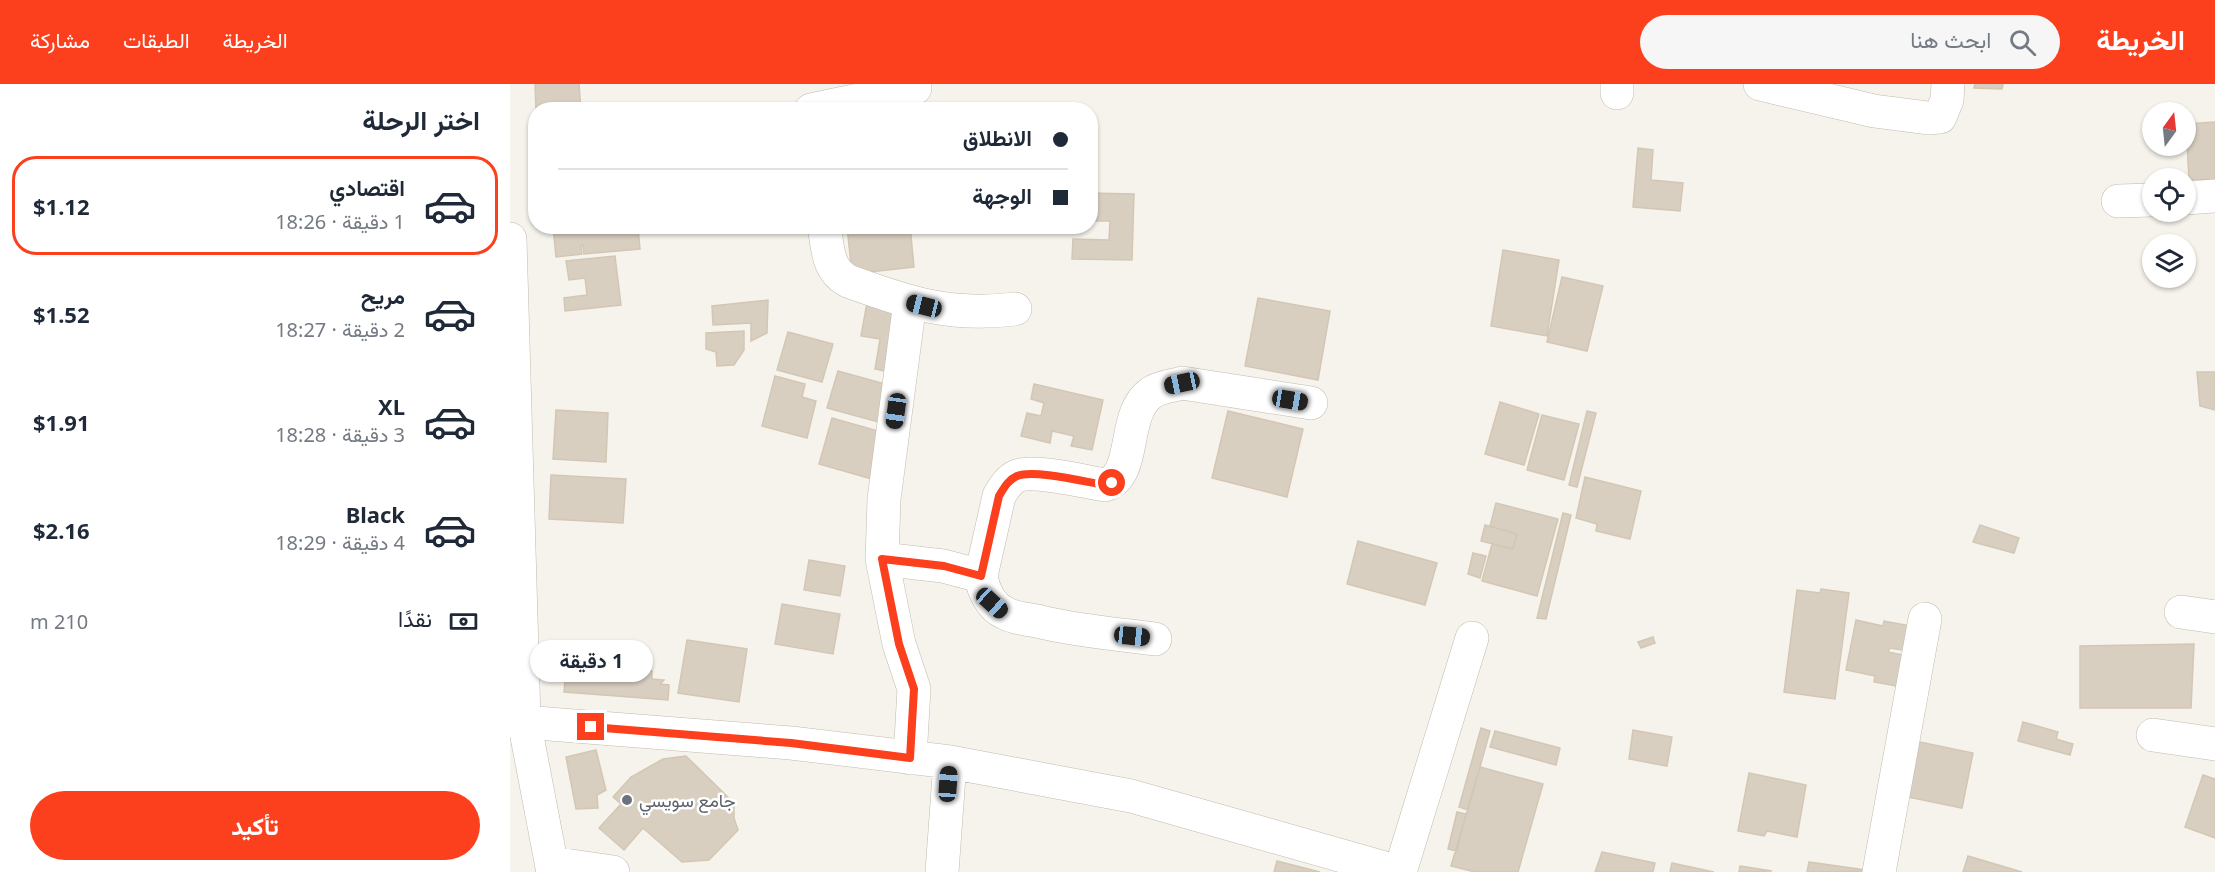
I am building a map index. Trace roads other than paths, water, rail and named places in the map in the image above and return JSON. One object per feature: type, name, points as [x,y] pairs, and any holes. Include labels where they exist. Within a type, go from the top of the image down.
[{"type":"street","points":[[802,84],[804,102]]},
{"type":"street","points":[[1760,84],[1874,111],[1928,118],[1940,117],[1945,110],[1948,84]]},
{"type":"street","points":[[849,102],[915,88]]},
{"type":"street","points":[[2196,197],[2215,196]]},
{"type":"street","points":[[2118,201],[2142,200]]},
{"type":"street","points":[[826,234],[830,258],[837,276],[848,282],[938,309],[985,313],[1015,309]]},
{"type":"street","points":[[510,239],[517,721],[552,868],[613,872]]},
{"type":"street","points":[[910,302],[884,499],[882,559],[899,644],[914,689],[910,758]]},
{"type":"street","points":[[1155,639],[1064,628],[1004,613],[992,603],[985,591],[981,576],[999,496],[1006,485],[1016,476],[1028,473],[1105,485],[1112,483],[1124,466],[1134,413],[1151,393],[1161,388],[1182,383],[1311,403]]},
{"type":"street","points":[[882,559],[944,566],[981,576]]},
{"type":"street","points":[[2181,612],[2215,617]]},
{"type":"street","points":[[1879,872],[1925,619]]},
{"type":"street","points":[[517,721],[791,743],[950,762],[1131,796],[1400,872],[1472,638]]},
{"type":"street","points":[[2153,735],[2215,744]]},
{"type":"street","points":[[942,872],[950,762]]},
{"type":"place","name":"جامع سويسي","points":[[627,800]]}]
